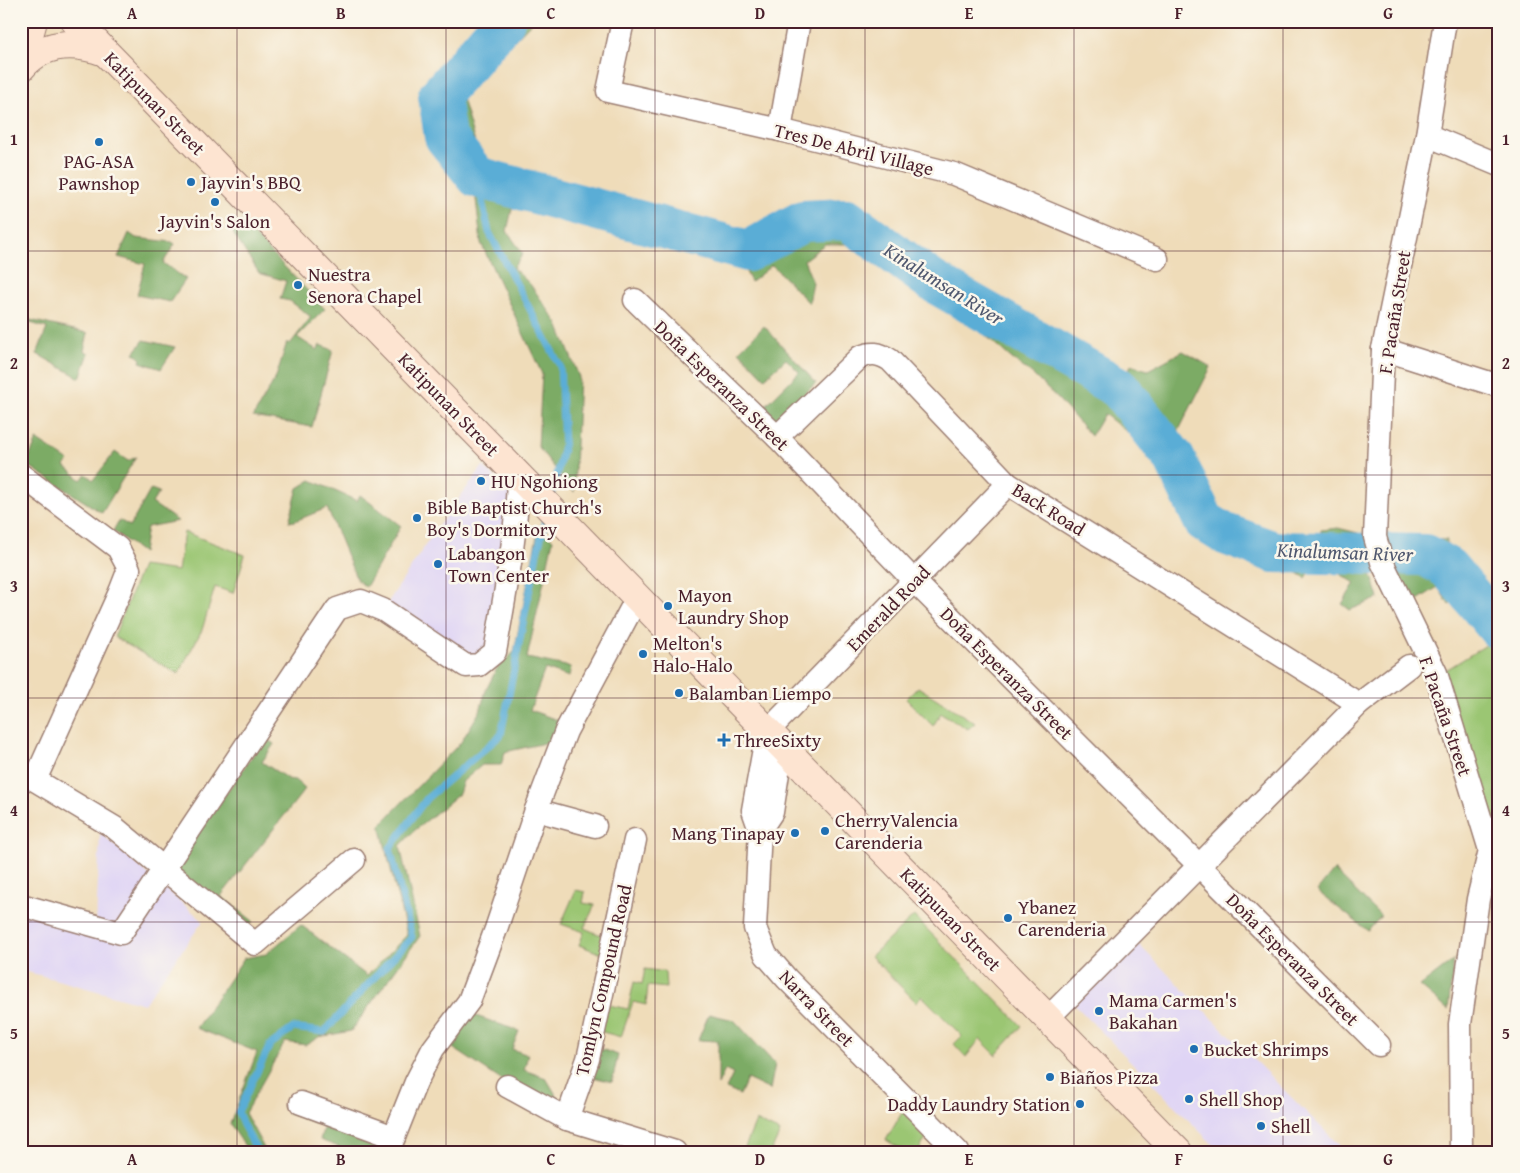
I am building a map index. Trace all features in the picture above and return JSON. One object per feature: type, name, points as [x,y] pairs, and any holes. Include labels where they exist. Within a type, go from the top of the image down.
[{"type":"main road","points":[[21,64],[32,21]]},
{"type":"main road","name":"Katipunan Street","points":[[76,21],[1178,1152]]},
{"type":"main road","points":[[21,68],[31,57],[52,46],[73,44],[105,52]]},
{"type":"street","name":"Tres De Abril Village","points":[[622,21],[608,91],[780,130],[954,174],[1157,259]]},
{"type":"street","points":[[780,130],[799,21]]},
{"type":"street","name":"F. Pacaña Street","points":[[1445,21],[1427,135],[1383,349],[1375,537],[1382,562],[1436,673],[1494,850],[1478,899],[1460,1024],[1460,1152]]},
{"type":"street","points":[[1427,135],[1499,166]]},
{"type":"street","name":"Doña Esperanza Street","points":[[635,300],[777,437],[915,582],[1379,1045]]},
{"type":"street","points":[[1383,349],[1499,386]]},
{"type":"street","name":"Back Road","points":[[777,437],[860,357],[876,354],[890,360],[1008,484],[1359,704]]},
{"type":"street","points":[[21,475],[118,548],[129,569],[35,780],[115,828],[255,944],[354,860]]},
{"type":"street","points":[[21,905],[121,933],[337,609],[361,601],[383,610],[466,666],[479,665],[495,652],[512,550],[519,476]]},
{"type":"street","name":"Emerald Road","points":[[774,739],[915,582],[1008,484]]},
{"type":"street","points":[[301,1103],[391,1144],[416,1082],[433,1049],[469,1000],[566,731],[638,598]]},
{"type":"street","points":[[1048,1018],[1359,704],[1409,666]]},
{"type":"street","name":"Narra Street","points":[[774,739],[772,812],[760,830],[755,928],[766,955],[787,979],[958,1152]]},
{"type":"street","points":[[536,810],[595,826]]},
{"type":"street","name":"Tomlyn Compound Road","points":[[567,1119],[588,1059],[635,840]]},
{"type":"street","points":[[507,1086],[567,1119],[675,1152]]},
{"type":"shaded area","name":"Labangon Town Center","points":[[483,466],[518,499],[495,652],[479,665],[383,610],[436,529]]},
{"type":"shaded area","points":[[100,833],[203,921],[144,1004],[21,970],[21,901],[96,925]]},
{"type":"shaded area","points":[[1135,941],[1346,1152],[1220,1152],[1074,1004]]},
{"type":"green space","points":[[479,21],[533,21],[461,95],[481,163],[519,174],[518,182],[729,243],[778,216],[813,204],[874,222],[892,240],[930,271],[983,305],[1125,378],[1131,365],[1148,370],[1183,351],[1211,367],[1171,446],[1190,485],[1204,507],[1219,521],[1240,533],[1273,543],[1321,542],[1321,530],[1338,528],[1358,533],[1379,598],[1350,610],[1342,604],[1355,583],[1317,560],[1306,578],[1286,566],[1259,564],[1203,530],[1164,480],[1161,468],[1140,442],[1104,414],[1091,436],[1059,400],[1033,375],[958,311],[871,244],[825,244],[804,260],[813,283],[809,303],[772,265],[751,282],[735,250],[581,208],[531,203],[517,187],[507,231],[523,254],[513,268],[530,284],[558,324],[579,377],[574,492],[538,447],[542,374],[481,243],[474,182],[441,141],[435,99],[423,89]]},
{"type":"green space","points":[[241,221],[325,309],[297,337],[317,350],[320,345],[333,350],[312,427],[253,417],[276,377],[287,342],[290,344],[311,317],[290,301],[280,299],[286,281],[259,273],[231,230]]},
{"type":"green space","points":[[129,233],[136,238],[172,242],[175,244],[163,263],[186,279],[170,302],[137,295],[145,264],[118,257]]},
{"type":"green space","points":[[21,318],[88,333],[84,351],[89,353],[80,378],[37,354],[47,328],[21,320]]},
{"type":"green space","points":[[764,326],[816,383],[774,423],[761,410],[799,372],[786,359],[765,378],[739,351]]},
{"type":"green space","points":[[144,340],[175,347],[161,369],[140,362],[141,359],[134,353]]},
{"type":"green space","points":[[37,440],[69,461],[65,466],[81,480],[86,474],[93,480],[115,452],[128,461],[136,457],[102,513],[26,464]]},
{"type":"green space","points":[[311,480],[357,501],[360,495],[401,526],[366,587],[357,580],[327,508],[289,522],[298,488]]},
{"type":"green space","points":[[151,489],[159,492],[152,503],[178,521],[147,527],[143,553],[113,531],[119,520],[130,526]]},
{"type":"green space","points":[[539,526],[553,540],[527,658],[571,667],[569,677],[545,669],[530,710],[560,721],[549,742],[505,752],[501,765],[482,765],[463,781],[459,794],[414,831],[400,846],[420,936],[351,1031],[319,1037],[306,1045],[285,1042],[245,1113],[266,1152],[249,1152],[230,1124],[257,1052],[196,1028],[244,958],[266,954],[301,925],[367,976],[407,935],[380,825],[461,742],[480,711],[486,690],[497,668],[514,652]]},
{"type":"green space","points":[[184,532],[245,555],[233,593],[215,587],[202,630],[178,674],[114,637],[142,566],[178,571]]},
{"type":"green space","points":[[1388,537],[1447,540],[1446,554],[1474,588],[1449,605],[1438,587],[1413,603],[1387,560]]},
{"type":"green space","points":[[1499,637],[1499,837],[1441,673]]},
{"type":"green space","points":[[918,687],[975,723],[968,729],[941,713],[933,726],[906,699]]},
{"type":"green space","points":[[265,738],[274,744],[262,762],[288,779],[295,780],[305,789],[221,896],[253,921],[247,928],[173,868]]},
{"type":"green space","points":[[1334,870],[1381,916],[1368,931],[1317,891]]},
{"type":"green space","points":[[576,890],[585,892],[583,903],[595,905],[584,928],[603,936],[613,912],[602,954],[579,945],[584,932],[561,924]]},
{"type":"green space","points":[[914,916],[1022,1026],[996,1055],[980,1039],[966,1057],[954,1044],[962,1036],[922,996],[916,1002],[871,956]]},
{"type":"green space","points":[[1454,960],[1448,1010],[1420,986]]},
{"type":"green space","points":[[645,969],[665,972],[666,988],[648,986],[646,1005],[633,1002],[621,1037],[599,1031],[604,1004],[628,1009],[634,982],[642,984]]},
{"type":"green space","points":[[469,1011],[476,1016],[519,1031],[512,1049],[528,1055],[524,1070],[546,1078],[568,1115],[504,1082],[444,1042]]},
{"type":"green space","points":[[709,1014],[734,1020],[775,1064],[770,1090],[747,1079],[740,1095],[726,1089],[733,1074],[725,1070],[718,1085],[718,1041],[698,1040]]},
{"type":"green space","points":[[601,1049],[618,1055],[612,1082],[593,1077]]},
{"type":"green space","points":[[292,1105],[385,1139],[379,1152],[352,1152],[320,1140],[324,1126],[288,1113]]},
{"type":"green space","points":[[903,1111],[928,1135],[918,1152],[906,1152],[886,1140]]},
{"type":"green space","points":[[756,1121],[780,1132],[771,1152],[743,1152]]},
{"type":"waterway","name":"Kinalumsan River","points":[[504,21],[439,96],[445,137],[477,177],[748,251],[803,221],[847,219],[932,281],[1119,388],[1174,458],[1204,521],[1225,534],[1274,552],[1425,555],[1448,568],[1499,629]]},
{"type":"waterway","points":[[477,177],[489,232],[560,366],[564,445],[551,499]]},
{"type":"waterway","points":[[258,1152],[238,1112],[270,1045],[293,1028],[324,1032],[412,937],[390,848],[427,798],[501,735],[537,553],[547,515]]},
{"type":"place","name":"PAG-ASA Pawnshop","points":[[99,142]]},
{"type":"place","name":"Jayvin's BBQ","points":[[191,182]]},
{"type":"place","name":"Jayvin's Salon","points":[[215,202]]},
{"type":"place","name":"Nuestra Senora Chapel","points":[[298,285]]},
{"type":"place","name":"HU Ngohiong","points":[[481,481]]},
{"type":"place","name":"Bible Baptist Church's Boy's Dormitory","points":[[417,518]]},
{"type":"place","name":"Labangon Town Center","points":[[438,564]]},
{"type":"place","name":"Mayon Laundry Shop","points":[[668,606]]},
{"type":"place","name":"Melton's Halo-Halo","points":[[643,654]]},
{"type":"place","name":"Balamban Liempo","points":[[679,693]]},
{"type":"place","name":"ThreeSixty","points":[[724,740]]},
{"type":"place","name":"CherryValencia Carenderia","points":[[825,831]]},
{"type":"place","name":"Mang Tinapay","points":[[795,833]]},
{"type":"place","name":"Ybanez Carenderia","points":[[1008,918]]},
{"type":"place","name":"Mama Carmen's Bakahan","points":[[1099,1011]]},
{"type":"place","name":"Bucket Shrimps","points":[[1194,1049]]},
{"type":"place","name":"Biaños Pizza","points":[[1050,1077]]},
{"type":"place","name":"Shell Shop","points":[[1189,1099]]},
{"type":"place","name":"Daddy Laundry Station","points":[[1080,1104]]},
{"type":"place","name":"Shell","points":[[1261,1126]]}]
